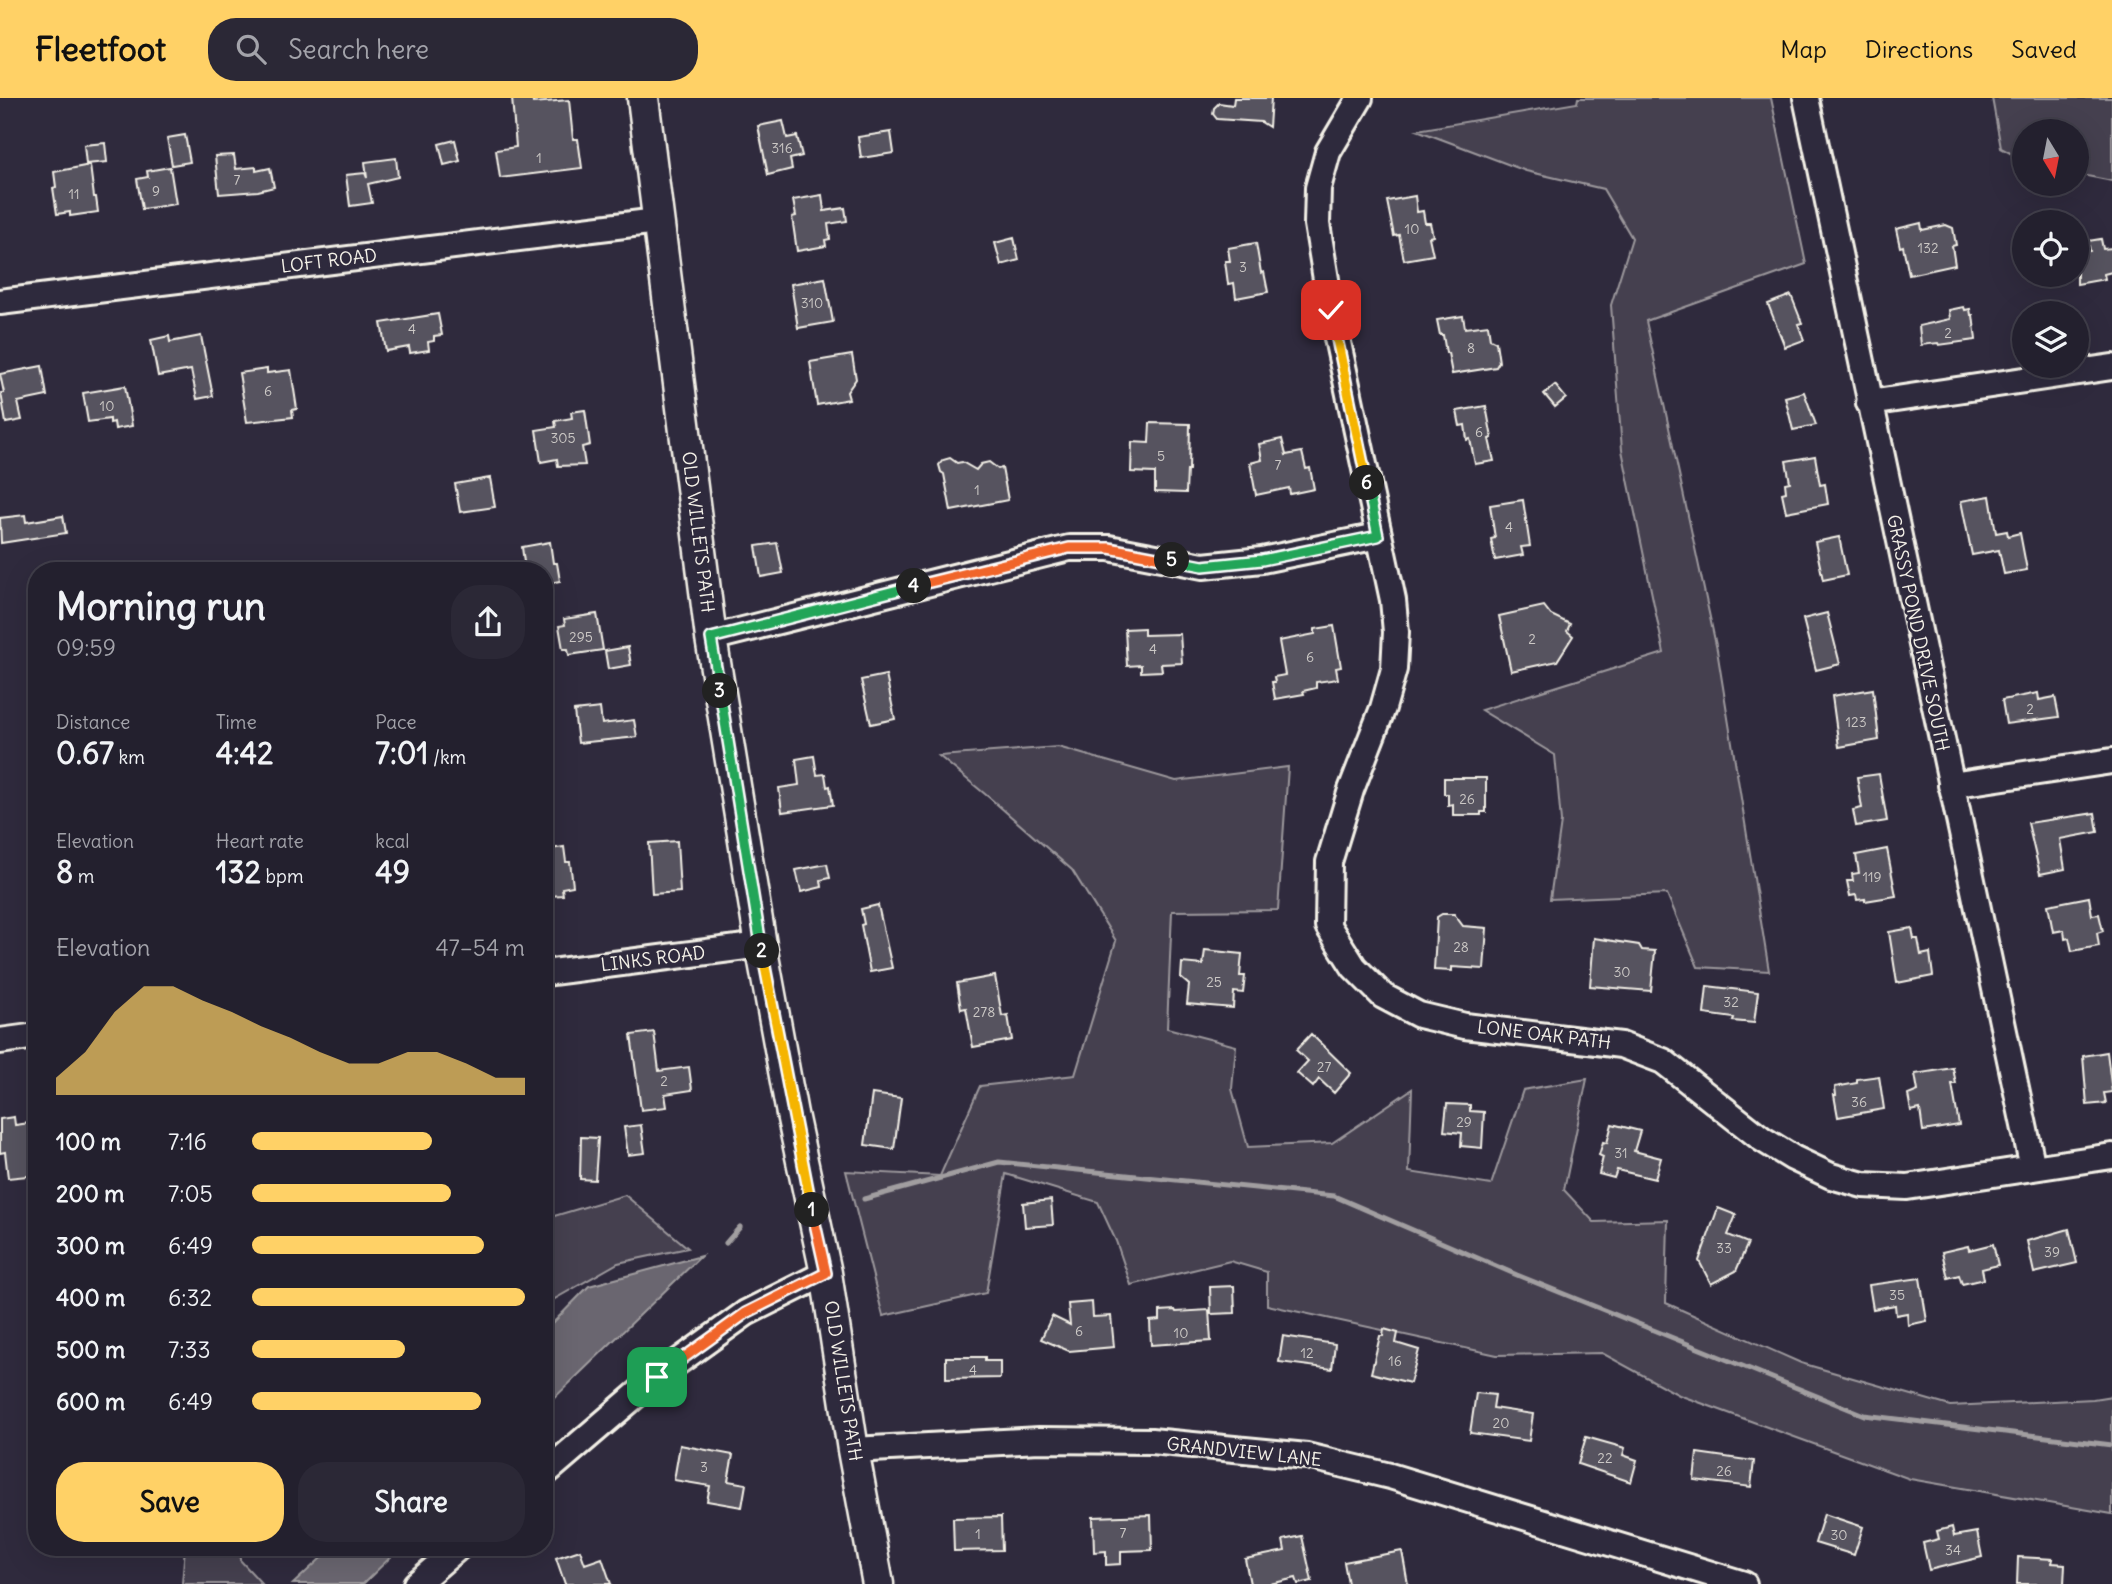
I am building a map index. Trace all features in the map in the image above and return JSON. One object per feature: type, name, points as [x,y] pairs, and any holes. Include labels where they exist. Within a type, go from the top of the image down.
[{"type":"main road","name":"OLD WILLETS PATH","points":[[643,98],[711,638],[761,946],[792,1114],[826,1273],[853,1450],[878,1584]]},
{"type":"street","name":"LONE OAK PATH","points":[[1360,98],[1328,152],[1318,188],[1317,224],[1331,310],[1393,600],[1396,632],[1394,669],[1383,708],[1351,790],[1329,862],[1328,926],[1354,967],[1383,996],[1419,1015],[1465,1026],[1621,1045],[1663,1061],[1762,1139],[1831,1176],[1863,1185],[1907,1187],[2112,1156]]},
{"type":"street","name":"GRASSY POND DRIVE SOUTH","points":[[1806,98],[2033,1168]]},
{"type":"street","name":"LOFT ROAD","points":[[0,302],[657,221]]},
{"type":"street","points":[[1870,403],[2112,367]]},
{"type":"street","points":[[711,638],[1069,548],[1109,548],[1203,566],[1262,560],[1378,536]]},
{"type":"street","points":[[1951,785],[2112,761]]},
{"type":"street","name":"LINKS ROAD","points":[[553,972],[761,946]]},
{"type":"street","points":[[0,1041],[28,1037]]},
{"type":"street","points":[[553,1466],[657,1377],[746,1313],[826,1273]]},
{"type":"street","name":"GRANDVIEW LANE","points":[[853,1450],[1039,1440],[1137,1441],[1307,1456],[1390,1476],[1744,1584]]},
{"type":"street","points":[[416,1584],[449,1556]]},
{"type":"shaded area","points":[[1578,98],[1771,98],[1806,264],[1646,321],[1717,650],[1769,971],[1698,967],[1667,894],[1550,899],[1561,822],[1555,755],[1481,710],[1664,653],[1622,450],[1611,305],[1632,238],[1603,189],[1526,171],[1417,130],[1577,103]]},
{"type":"shaded area","points":[[1992,98],[2112,98],[2112,181],[2090,177],[2090,119],[2012,119],[2012,154],[2001,148]]},
{"type":"shaded area","points":[[1058,747],[1176,781],[1288,767],[1278,910],[1172,911],[1167,1028],[1236,1046],[1232,1089],[1248,1147],[1332,1143],[1412,1089],[1409,1172],[1491,1185],[1523,1090],[1587,1079],[1564,1190],[1594,1222],[1668,1220],[1666,1303],[1801,1363],[1950,1406],[2112,1396],[2112,1514],[1910,1479],[1679,1395],[1602,1353],[1497,1355],[1267,1305],[1267,1272],[1230,1261],[1131,1285],[1116,1241],[1098,1202],[1006,1174],[986,1293],[883,1316],[846,1171],[940,1176],[980,1086],[1075,1075],[1116,941],[1072,870],[939,756]]},
{"type":"shaded area","points":[[625,1195],[688,1248],[618,1263],[553,1300],[553,1216]]},
{"type":"shaded area","points":[[701,1256],[553,1399],[553,1323],[589,1286]]},
{"type":"shaded area","points":[[184,1556],[240,1556],[240,1560],[262,1584],[182,1584]]},
{"type":"shaded area","points":[[323,1556],[392,1556],[363,1584],[293,1584]]},
{"type":"building","points":[[512,98],[532,98],[533,103],[569,100],[573,139],[578,139],[582,168],[500,178],[496,150],[516,147]]},
{"type":"building","points":[[1234,98],[1271,98],[1269,127],[1261,122],[1217,119],[1213,114],[1214,108],[1219,103],[1233,105]]},
{"type":"building","points":[[783,121],[787,138],[797,136],[802,156],[790,159],[792,169],[768,175],[758,126]]},
{"type":"building","points":[[891,132],[894,153],[861,158],[858,137]]},
{"type":"building","points":[[185,135],[190,162],[172,165],[167,138]]},
{"type":"building","points":[[455,140],[460,161],[444,165],[439,144]]},
{"type":"building","points":[[105,143],[107,162],[86,164],[84,145]]},
{"type":"building","points":[[234,155],[236,169],[256,167],[256,171],[270,168],[274,187],[219,194],[215,156]]},
{"type":"building","points":[[396,158],[398,177],[368,184],[372,203],[350,206],[346,175],[365,173],[367,178],[365,162]]},
{"type":"building","points":[[90,165],[98,212],[70,216],[70,212],[57,214],[53,188],[56,187],[54,172]]},
{"type":"building","points":[[170,167],[176,204],[142,209],[137,179],[148,177],[147,171]]},
{"type":"building","points":[[822,195],[824,211],[845,208],[847,221],[828,224],[830,239],[825,240],[826,246],[797,251],[792,217],[796,216],[793,200]]},
{"type":"building","points":[[1415,196],[1417,212],[1423,211],[1425,223],[1430,223],[1433,236],[1429,237],[1433,255],[1404,260],[1399,235],[1394,236],[1387,201]]},
{"type":"building","points":[[1921,223],[1922,230],[1946,225],[1953,228],[1955,265],[1909,275],[1903,246],[1900,247],[1896,229]]},
{"type":"building","points":[[1014,238],[1019,260],[1001,265],[995,243]]},
{"type":"building","points":[[2101,239],[2103,249],[2112,248],[2112,272],[2104,274],[2105,279],[2089,282],[2089,241]]},
{"type":"building","points":[[1256,243],[1261,273],[1264,272],[1268,292],[1236,298],[1234,283],[1228,284],[1225,261],[1230,261],[1228,248]]},
{"type":"building","points":[[825,278],[833,322],[798,328],[791,284]]},
{"type":"building","points":[[1791,295],[1802,323],[1798,324],[1804,340],[1785,347],[1768,304]]},
{"type":"building","points":[[1964,307],[1965,310],[1970,309],[1973,315],[1976,340],[1921,345],[1919,326],[1950,319],[1949,310]]},
{"type":"building","points":[[438,314],[442,335],[434,336],[434,341],[428,342],[429,350],[410,353],[409,347],[386,351],[381,323]]},
{"type":"building","points":[[1463,316],[1465,328],[1488,325],[1490,339],[1496,342],[1499,362],[1496,367],[1452,374],[1437,320]]},
{"type":"building","points":[[169,336],[170,342],[201,336],[213,396],[197,399],[191,370],[158,376],[151,340]]},
{"type":"building","points":[[852,355],[856,379],[847,392],[849,399],[817,405],[810,362]]},
{"type":"building","points":[[42,366],[47,396],[18,402],[22,420],[6,423],[0,374]]},
{"type":"building","points":[[267,369],[267,373],[291,370],[297,409],[292,410],[293,417],[247,422],[239,373]]},
{"type":"building","points":[[1555,385],[1566,398],[1555,407],[1544,394]]},
{"type":"building","points":[[125,386],[132,426],[115,429],[114,422],[110,423],[110,419],[88,422],[83,393]]},
{"type":"building","points":[[1804,392],[1816,425],[1793,430],[1785,397]]},
{"type":"building","points":[[1486,406],[1494,461],[1475,464],[1470,439],[1467,440],[1465,425],[1460,426],[1457,411]]},
{"type":"building","points":[[585,410],[590,445],[582,447],[585,465],[558,466],[557,459],[541,462],[536,430],[556,427],[555,421],[572,418],[571,412]]},
{"type":"building","points":[[1150,423],[1190,424],[1186,493],[1155,492],[1155,473],[1131,472],[1132,442],[1149,443]]},
{"type":"building","points":[[1282,439],[1286,455],[1302,452],[1306,469],[1310,468],[1314,489],[1290,494],[1289,488],[1256,495],[1250,463],[1262,460],[1259,444]]},
{"type":"building","points":[[1815,456],[1820,485],[1825,484],[1828,504],[1786,512],[1782,493],[1786,492],[1785,483],[1790,482],[1786,461]]},
{"type":"building","points":[[950,458],[976,470],[981,464],[989,462],[998,469],[1002,468],[1008,500],[951,511],[944,474],[939,465]]},
{"type":"building","points":[[490,478],[495,507],[460,512],[455,484]]},
{"type":"building","points":[[1990,496],[1996,533],[2007,531],[2008,536],[2020,533],[2027,570],[2004,574],[1999,550],[1972,555],[1961,501]]},
{"type":"building","points":[[1523,500],[1530,546],[1521,547],[1523,555],[1495,560],[1490,505]]},
{"type":"building","points":[[25,515],[26,522],[63,516],[66,533],[1,543],[0,518]]},
{"type":"building","points":[[1839,537],[1847,575],[1823,580],[1815,542]]},
{"type":"building","points":[[550,542],[553,562],[524,562],[522,547]]},
{"type":"building","points":[[777,543],[783,573],[761,577],[756,546]]},
{"type":"building","points":[[553,563],[557,563],[560,581],[553,582]]},
{"type":"building","points":[[1544,606],[1551,615],[1570,624],[1567,631],[1573,636],[1557,661],[1511,671],[1499,616]]},
{"type":"building","points":[[1827,613],[1840,664],[1816,670],[1803,619]]},
{"type":"building","points":[[597,614],[603,650],[569,655],[568,649],[563,649],[559,626],[565,625],[564,619]]},
{"type":"building","points":[[1334,626],[1341,667],[1336,668],[1338,679],[1316,682],[1316,688],[1303,691],[1304,694],[1275,699],[1272,682],[1275,682],[1274,677],[1285,675],[1279,641],[1315,634],[1315,629]]},
{"type":"building","points":[[1144,628],[1144,635],[1180,634],[1182,663],[1161,664],[1162,671],[1141,672],[1141,665],[1127,666],[1125,629]]},
{"type":"building","points":[[628,647],[631,665],[608,669],[605,651]]},
{"type":"building","points":[[886,675],[895,719],[871,724],[861,680]]},
{"type":"building","points":[[1873,689],[1879,740],[1839,747],[1832,696]]},
{"type":"building","points":[[2038,693],[2039,700],[2055,697],[2059,717],[2006,724],[2002,700]]},
{"type":"building","points":[[600,708],[602,724],[634,720],[637,737],[578,743],[574,711]]},
{"type":"building","points":[[814,756],[817,775],[825,774],[827,787],[830,786],[833,805],[782,812],[779,788],[799,785],[796,759]]},
{"type":"building","points":[[1879,774],[1887,821],[1856,826],[1853,810],[1862,808],[1857,777]]},
{"type":"building","points":[[1444,778],[1486,778],[1486,812],[1481,812],[1481,815],[1453,815],[1453,804],[1448,805],[1448,794],[1444,794]]},
{"type":"building","points":[[2095,813],[2098,832],[2060,839],[2065,869],[2040,874],[2028,823]]},
{"type":"building","points":[[677,841],[680,892],[652,894],[649,843]]},
{"type":"building","points":[[564,847],[566,862],[570,862],[573,886],[562,888],[563,895],[553,896],[553,849]]},
{"type":"building","points":[[1887,849],[1896,896],[1865,901],[1857,900],[1856,895],[1850,896],[1847,881],[1853,881],[1852,874],[1859,873],[1856,855]]},
{"type":"building","points":[[827,864],[830,878],[821,880],[822,887],[801,892],[796,870]]},
{"type":"building","points":[[2089,897],[2092,915],[2099,914],[2103,931],[2097,933],[2099,946],[2072,951],[2069,938],[2065,939],[2064,930],[2053,932],[2048,905]]},
{"type":"building","points":[[878,905],[892,968],[870,972],[861,925],[864,924],[861,909]]},
{"type":"building","points":[[1454,914],[1463,926],[1487,928],[1484,969],[1452,967],[1452,971],[1434,970],[1437,917]]},
{"type":"building","points":[[1912,928],[1914,939],[1918,939],[1921,955],[1930,953],[1933,976],[1897,983],[1889,932]]},
{"type":"building","points":[[1594,938],[1639,945],[1642,950],[1655,951],[1651,991],[1590,986]]},
{"type":"building","points":[[1205,950],[1242,954],[1240,976],[1245,976],[1243,993],[1234,992],[1233,1008],[1187,1004],[1189,985],[1181,978],[1182,963],[1203,965]]},
{"type":"building","points":[[995,976],[1002,1016],[1008,1015],[1012,1040],[973,1047],[966,1008],[961,1009],[957,983]]},
{"type":"building","points":[[1707,986],[1758,992],[1754,1023],[1704,1014]]},
{"type":"building","points":[[654,1032],[659,1071],[689,1067],[692,1090],[665,1094],[667,1107],[641,1110],[631,1035]]},
{"type":"building","points":[[1311,1034],[1351,1073],[1334,1093],[1319,1079],[1313,1087],[1297,1073],[1308,1061],[1296,1050]]},
{"type":"building","points":[[2107,1052],[2112,1092],[2104,1093],[2106,1103],[2087,1105],[2083,1056]]},
{"type":"building","points":[[1953,1068],[1956,1084],[1952,1084],[1959,1125],[1923,1131],[1920,1109],[1911,1111],[1908,1095],[1918,1091],[1915,1074]]},
{"type":"building","points":[[1879,1076],[1884,1109],[1838,1117],[1835,1087],[1857,1083],[1857,1079]]},
{"type":"building","points":[[872,1094],[901,1098],[894,1149],[865,1145]]},
{"type":"building","points":[[1447,1104],[1470,1105],[1470,1111],[1484,1112],[1482,1148],[1461,1146],[1462,1133],[1444,1131]]},
{"type":"building","points":[[14,1117],[15,1125],[28,1123],[28,1176],[8,1178],[5,1152],[0,1153],[0,1119]]},
{"type":"building","points":[[1612,1124],[1640,1131],[1634,1151],[1661,1158],[1655,1179],[1617,1170],[1614,1178],[1599,1174],[1603,1157],[1599,1155],[1603,1142],[1607,1143]]},
{"type":"building","points":[[641,1125],[645,1153],[628,1155],[624,1127]]},
{"type":"building","points":[[581,1137],[598,1138],[595,1180],[580,1179]]},
{"type":"building","points":[[1051,1200],[1053,1225],[1025,1227],[1023,1203]]},
{"type":"building","points":[[1718,1208],[1736,1215],[1728,1235],[1748,1243],[1736,1271],[1711,1284],[1699,1261]]},
{"type":"building","points":[[2069,1229],[2077,1263],[2034,1273],[2027,1241]]},
{"type":"building","points":[[1993,1244],[1998,1265],[1982,1269],[1984,1279],[1962,1284],[1959,1275],[1948,1278],[1942,1252],[1968,1246],[1969,1250]]},
{"type":"building","points":[[1920,1278],[1927,1321],[1908,1325],[1907,1313],[1896,1315],[1895,1305],[1873,1309],[1869,1285]]},
{"type":"building","points":[[1234,1286],[1235,1313],[1211,1314],[1210,1287]]},
{"type":"building","points":[[1092,1302],[1093,1317],[1111,1316],[1114,1347],[1069,1351],[1041,1339],[1052,1316],[1070,1325],[1068,1304]]},
{"type":"building","points":[[1209,1310],[1211,1341],[1151,1345],[1150,1321],[1160,1320],[1160,1311]]},
{"type":"building","points":[[1384,1329],[1398,1333],[1396,1343],[1419,1350],[1410,1383],[1371,1373]]},
{"type":"building","points":[[1283,1336],[1335,1344],[1332,1369],[1279,1362]]},
{"type":"building","points":[[946,1357],[985,1357],[985,1361],[1000,1361],[1000,1378],[946,1379]]},
{"type":"building","points":[[1476,1393],[1495,1395],[1493,1408],[1533,1414],[1529,1441],[1470,1433]]},
{"type":"building","points":[[1586,1437],[1625,1448],[1623,1455],[1637,1460],[1631,1482],[1578,1464]]},
{"type":"building","points":[[680,1445],[733,1455],[728,1481],[746,1484],[742,1507],[707,1501],[710,1486],[674,1480]]},
{"type":"building","points":[[1697,1453],[1754,1461],[1751,1487],[1694,1480]]},
{"type":"building","points":[[1824,1514],[1863,1527],[1854,1555],[1815,1543]]},
{"type":"building","points":[[1151,1515],[1152,1550],[1121,1551],[1121,1564],[1106,1565],[1106,1551],[1094,1552],[1093,1517]]},
{"type":"building","points":[[1001,1517],[1002,1550],[954,1551],[953,1518]]},
{"type":"building","points":[[1952,1527],[1954,1536],[1977,1532],[1982,1557],[1929,1570],[1923,1543],[1939,1539],[1937,1531]]},
{"type":"building","points":[[1302,1536],[1312,1581],[1298,1584],[1296,1578],[1270,1584],[1250,1584],[1245,1559],[1285,1551],[1283,1540]]},
{"type":"building","points":[[580,1550],[585,1564],[602,1558],[611,1584],[565,1584],[556,1558]]},
{"type":"building","points":[[1402,1551],[1408,1584],[1348,1584],[1344,1562]]},
{"type":"building","points":[[2018,1557],[2053,1559],[2052,1563],[2065,1564],[2064,1584],[2017,1584]]},
{"type":"waterway","points":[[864,1199],[999,1162],[1334,1196],[1517,1275],[1864,1415],[2112,1445]]},
{"type":"waterway","points":[[726,1243],[740,1227]]},
{"type":"route","points":[[657,1377],[746,1313],[826,1273],[792,1114],[761,946],[711,638],[1069,548],[1109,548],[1203,566],[1262,560],[1378,536],[1331,310]]}]
